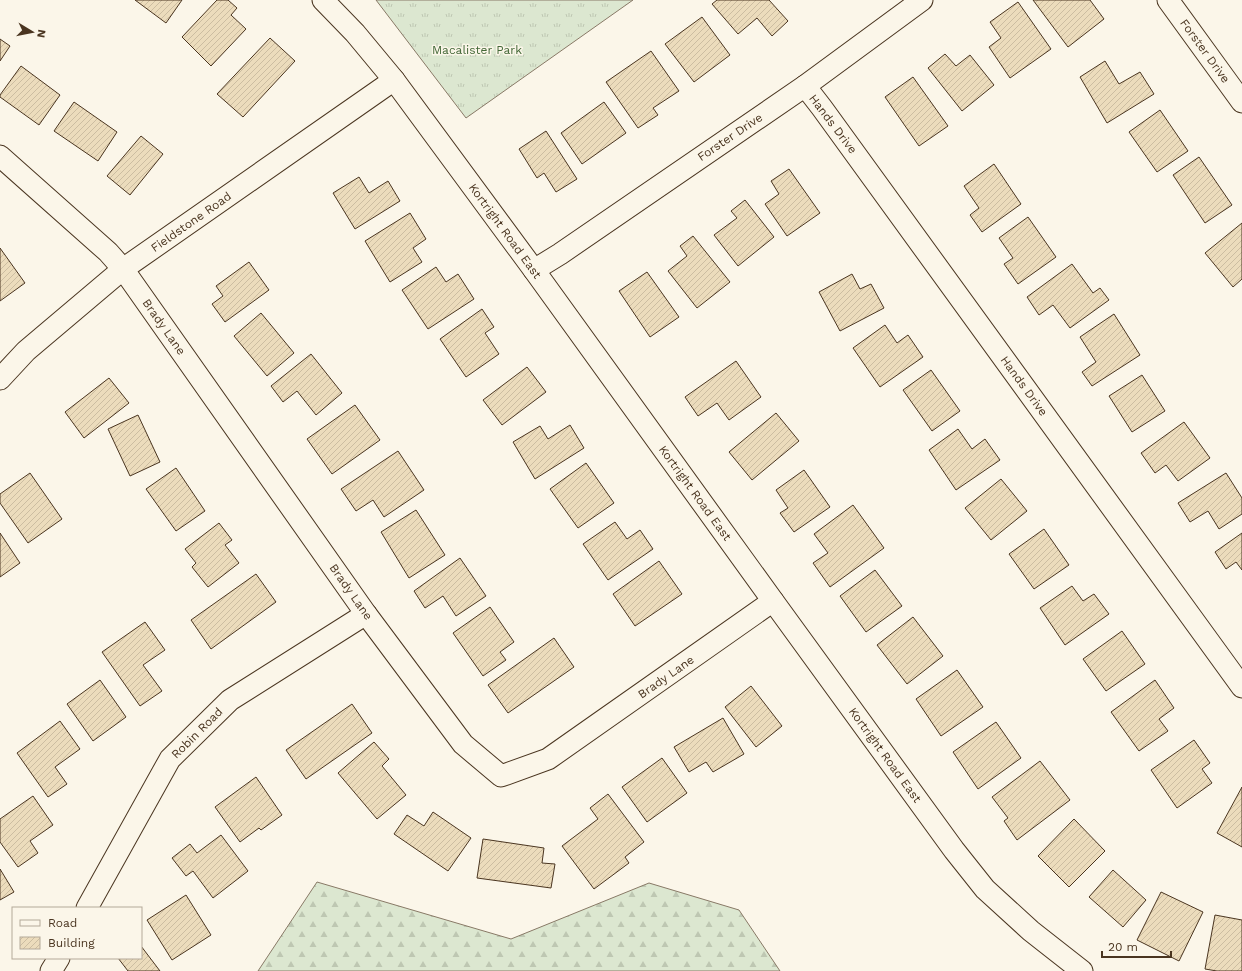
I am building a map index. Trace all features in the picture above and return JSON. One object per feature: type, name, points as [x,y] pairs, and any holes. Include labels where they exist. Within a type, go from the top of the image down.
[{"type":"street","name":"Kortright Road East","points":[[323,0],[355,33],[394,80],[534,270],[954,850],[985,889],[1031,931],[1082,971]]},
{"type":"street","name":"Forster Drive","points":[[534,270],[560,254],[804,86],[922,0]]},
{"type":"street","name":"Forster Drive","points":[[1168,0],[1242,102]]},
{"type":"street","name":"Fieldstone Road","points":[[0,379],[26,351],[123,269],[394,80]]},
{"type":"street","name":"Hands Drive","points":[[804,86],[827,114],[1242,687]]},
{"type":"street","name":"Brady Lane","points":[[0,156],[108,252],[123,269],[366,614],[463,744],[501,776],[548,760],[773,601]]},
{"type":"street","name":"Robin Road","points":[[88,907],[170,759],[230,700],[366,614]]},
{"type":"street","points":[[51,971],[57,959]]},
{"type":"green space","name":"Macalister Park","points":[[376,0],[633,0],[466,118]]},
{"type":"green space","points":[[317,882],[511,939],[649,883],[739,910],[780,971],[258,971]]},
{"type":"building","points":[[135,0],[182,0],[166,23]]},
{"type":"building","points":[[217,0],[228,0],[237,8],[231,15],[246,29],[211,66],[182,37]]},
{"type":"building","points":[[717,0],[769,0],[788,21],[772,36],[757,18],[738,34],[712,4]]},
{"type":"building","points":[[1033,0],[1090,0],[1104,19],[1068,47]]},
{"type":"building","points":[[1018,2],[1051,49],[1010,78],[989,47],[1001,38],[990,22]]},
{"type":"building","points":[[702,17],[730,55],[694,82],[665,44]]},
{"type":"building","points":[[270,38],[295,61],[243,117],[217,94]]},
{"type":"building","points":[[0,39],[10,46],[0,61]]},
{"type":"building","points":[[651,51],[679,91],[653,108],[658,115],[638,128],[606,82]]},
{"type":"building","points":[[945,54],[956,66],[970,55],[994,85],[962,111],[928,68]]},
{"type":"building","points":[[1105,61],[1119,84],[1140,72],[1154,94],[1107,123],[1080,77]]},
{"type":"building","points":[[21,66],[60,95],[39,125],[0,97]]},
{"type":"building","points":[[913,77],[948,126],[919,146],[885,97]]},
{"type":"building","points":[[74,102],[117,132],[98,161],[54,131]]},
{"type":"building","points":[[604,102],[626,133],[582,164],[561,133]]},
{"type":"building","points":[[1160,110],[1188,151],[1157,172],[1129,132]]},
{"type":"building","points":[[546,131],[577,179],[556,192],[544,173],[537,178],[519,149]]},
{"type":"building","points":[[141,136],[163,154],[130,195],[107,176]]},
{"type":"building","points":[[1199,157],[1232,205],[1205,223],[1173,175]]},
{"type":"building","points":[[994,164],[1021,204],[982,232],[970,215],[979,208],[964,186]]},
{"type":"building","points":[[789,169],[820,213],[787,236],[765,204],[779,194],[771,181]]},
{"type":"building","points":[[359,177],[369,193],[388,181],[400,201],[355,229],[333,193]]},
{"type":"building","points":[[745,200],[774,237],[738,266],[714,235],[737,218],[731,211]]},
{"type":"building","points":[[410,213],[426,239],[413,248],[422,262],[390,282],[365,241]]},
{"type":"building","points":[[1028,217],[1056,257],[1018,284],[1004,264],[1013,258],[999,238]]},
{"type":"building","points":[[1242,223],[1242,279],[1233,287],[1205,253]]},
{"type":"building","points":[[693,236],[730,282],[697,308],[668,271],[687,256],[680,246]]},
{"type":"building","points":[[0,248],[25,283],[0,301]]},
{"type":"building","points":[[249,262],[269,290],[225,322],[212,304],[223,296],[216,286]]},
{"type":"building","points":[[1072,264],[1093,293],[1100,288],[1109,300],[1070,328],[1053,305],[1039,315],[1027,297]]},
{"type":"building","points":[[436,267],[446,282],[458,274],[474,299],[428,329],[402,290]]},
{"type":"building","points":[[647,272],[679,317],[650,337],[619,291]]},
{"type":"building","points":[[852,274],[860,289],[871,284],[884,308],[840,331],[819,292]]},
{"type":"building","points":[[482,309],[494,327],[485,333],[499,354],[466,377],[440,339]]},
{"type":"building","points":[[261,313],[294,353],[267,376],[234,336]]},
{"type":"building","points":[[1114,314],[1140,355],[1092,386],[1082,372],[1096,362],[1080,337]]},
{"type":"building","points":[[885,325],[897,343],[908,335],[923,357],[880,387],[853,348]]},
{"type":"building","points":[[311,354],[342,393],[316,415],[297,391],[283,402],[271,386]]},
{"type":"building","points":[[736,361],[761,397],[729,420],[717,403],[698,416],[685,397]]},
{"type":"building","points":[[527,367],[546,392],[502,425],[483,400]]},
{"type":"building","points":[[931,370],[960,411],[932,431],[903,390]]},
{"type":"building","points":[[1142,375],[1165,411],[1132,432],[1109,396]]},
{"type":"building","points":[[109,378],[129,403],[84,438],[65,412]]},
{"type":"building","points":[[355,405],[380,440],[332,474],[307,439]]},
{"type":"building","points":[[776,413],[799,441],[752,480],[729,452]]},
{"type":"building","points":[[138,415],[160,462],[130,476],[108,429]]},
{"type":"building","points":[[1184,422],[1210,458],[1178,481],[1166,465],[1155,473],[1141,453]]},
{"type":"building","points":[[570,425],[584,448],[535,479],[513,442],[540,426],[548,439]]},
{"type":"building","points":[[958,429],[972,449],[985,439],[1000,460],[956,490],[929,450]]},
{"type":"building","points":[[398,451],[424,490],[384,517],[373,500],[356,511],[341,489]]},
{"type":"building","points":[[586,463],[614,503],[578,528],[550,489]]},
{"type":"building","points":[[176,468],[205,511],[176,531],[146,489]]},
{"type":"building","points":[[804,470],[830,507],[794,532],[780,513],[788,508],[776,490]]},
{"type":"building","points":[[30,473],[62,519],[28,543],[0,503],[0,494]]},
{"type":"building","points":[[1226,473],[1242,498],[1242,514],[1219,529],[1208,511],[1190,522],[1178,503]]},
{"type":"building","points":[[1001,479],[1027,511],[991,540],[965,508]]},
{"type":"building","points":[[853,505],[884,548],[830,587],[813,563],[828,553],[814,534]]},
{"type":"building","points":[[416,510],[445,555],[409,578],[381,532]]},
{"type":"building","points":[[615,522],[627,539],[640,530],[653,549],[608,580],[583,544]]},
{"type":"building","points":[[219,523],[232,540],[225,545],[239,563],[208,587],[192,567],[196,563],[185,549]]},
{"type":"building","points":[[1044,529],[1069,565],[1034,589],[1009,554]]},
{"type":"building","points":[[0,533],[20,563],[0,577]]},
{"type":"building","points":[[1242,533],[1242,570],[1236,562],[1226,569],[1215,552]]},
{"type":"building","points":[[460,558],[486,596],[456,616],[443,596],[425,608],[414,591]]},
{"type":"building","points":[[659,561],[682,594],[635,626],[613,594]]},
{"type":"building","points":[[875,570],[902,606],[866,632],[840,596]]},
{"type":"building","points":[[256,574],[276,602],[211,649],[191,620]]},
{"type":"building","points":[[1072,586],[1083,601],[1094,594],[1109,614],[1065,645],[1040,608]]},
{"type":"building","points":[[490,607],[514,642],[500,652],[506,660],[483,676],[453,633]]},
{"type":"building","points":[[913,617],[943,656],[907,684],[877,645]]},
{"type":"building","points":[[145,622],[165,650],[143,665],[162,691],[140,706],[102,652]]},
{"type":"building","points":[[1122,631],[1145,664],[1106,691],[1083,659]]},
{"type":"building","points":[[554,638],[574,667],[508,713],[488,685]]},
{"type":"building","points":[[957,670],[983,707],[941,736],[916,699]]},
{"type":"building","points":[[100,680],[126,717],[93,741],[67,704]]},
{"type":"building","points":[[1155,680],[1174,708],[1159,719],[1168,731],[1139,751],[1111,712]]},
{"type":"building","points":[[751,686],[782,726],[756,747],[725,707]]},
{"type":"building","points":[[352,704],[372,733],[306,779],[286,750]]},
{"type":"building","points":[[723,718],[744,754],[713,772],[706,762],[689,772],[674,747]]},
{"type":"building","points":[[60,721],[80,749],[55,767],[67,784],[48,797],[17,753]]},
{"type":"building","points":[[996,722],[1021,758],[978,789],[953,752]]},
{"type":"building","points":[[1194,740],[1210,763],[1202,769],[1212,783],[1177,808],[1151,770]]},
{"type":"building","points":[[374,742],[389,759],[382,766],[406,795],[377,819],[338,773]]},
{"type":"building","points":[[662,758],[687,793],[647,822],[622,787]]},
{"type":"building","points":[[1040,761],[1070,800],[1017,840],[1004,821],[1008,818],[992,797]]},
{"type":"building","points":[[256,777],[282,815],[261,830],[259,828],[240,842],[215,807]]},
{"type":"building","points":[[1242,787],[1242,847],[1217,833]]},
{"type":"building","points":[[608,794],[644,842],[625,857],[629,863],[594,889],[562,846],[598,819],[590,808]]},
{"type":"building","points":[[33,796],[53,825],[30,841],[38,853],[18,867],[0,842],[0,819]]},
{"type":"building","points":[[433,812],[471,838],[448,871],[394,834],[407,815],[424,826]]},
{"type":"building","points":[[1074,819],[1105,851],[1069,887],[1038,856]]},
{"type":"building","points":[[221,835],[248,871],[213,898],[193,871],[186,876],[172,858],[190,844],[197,853]]},
{"type":"building","points":[[483,839],[544,848],[542,863],[555,864],[551,888],[477,878]]},
{"type":"building","points":[[0,869],[14,892],[0,900]]},
{"type":"building","points":[[1113,870],[1146,900],[1123,927],[1089,897]]},
{"type":"building","points":[[1161,892],[1203,912],[1179,961],[1137,940]]},
{"type":"building","points":[[186,895],[211,935],[172,960],[147,920]]},
{"type":"building","points":[[1215,915],[1242,920],[1242,971],[1217,971],[1205,969]]},
{"type":"building","points":[[142,947],[160,971],[128,971],[119,959],[142,959]]}]
